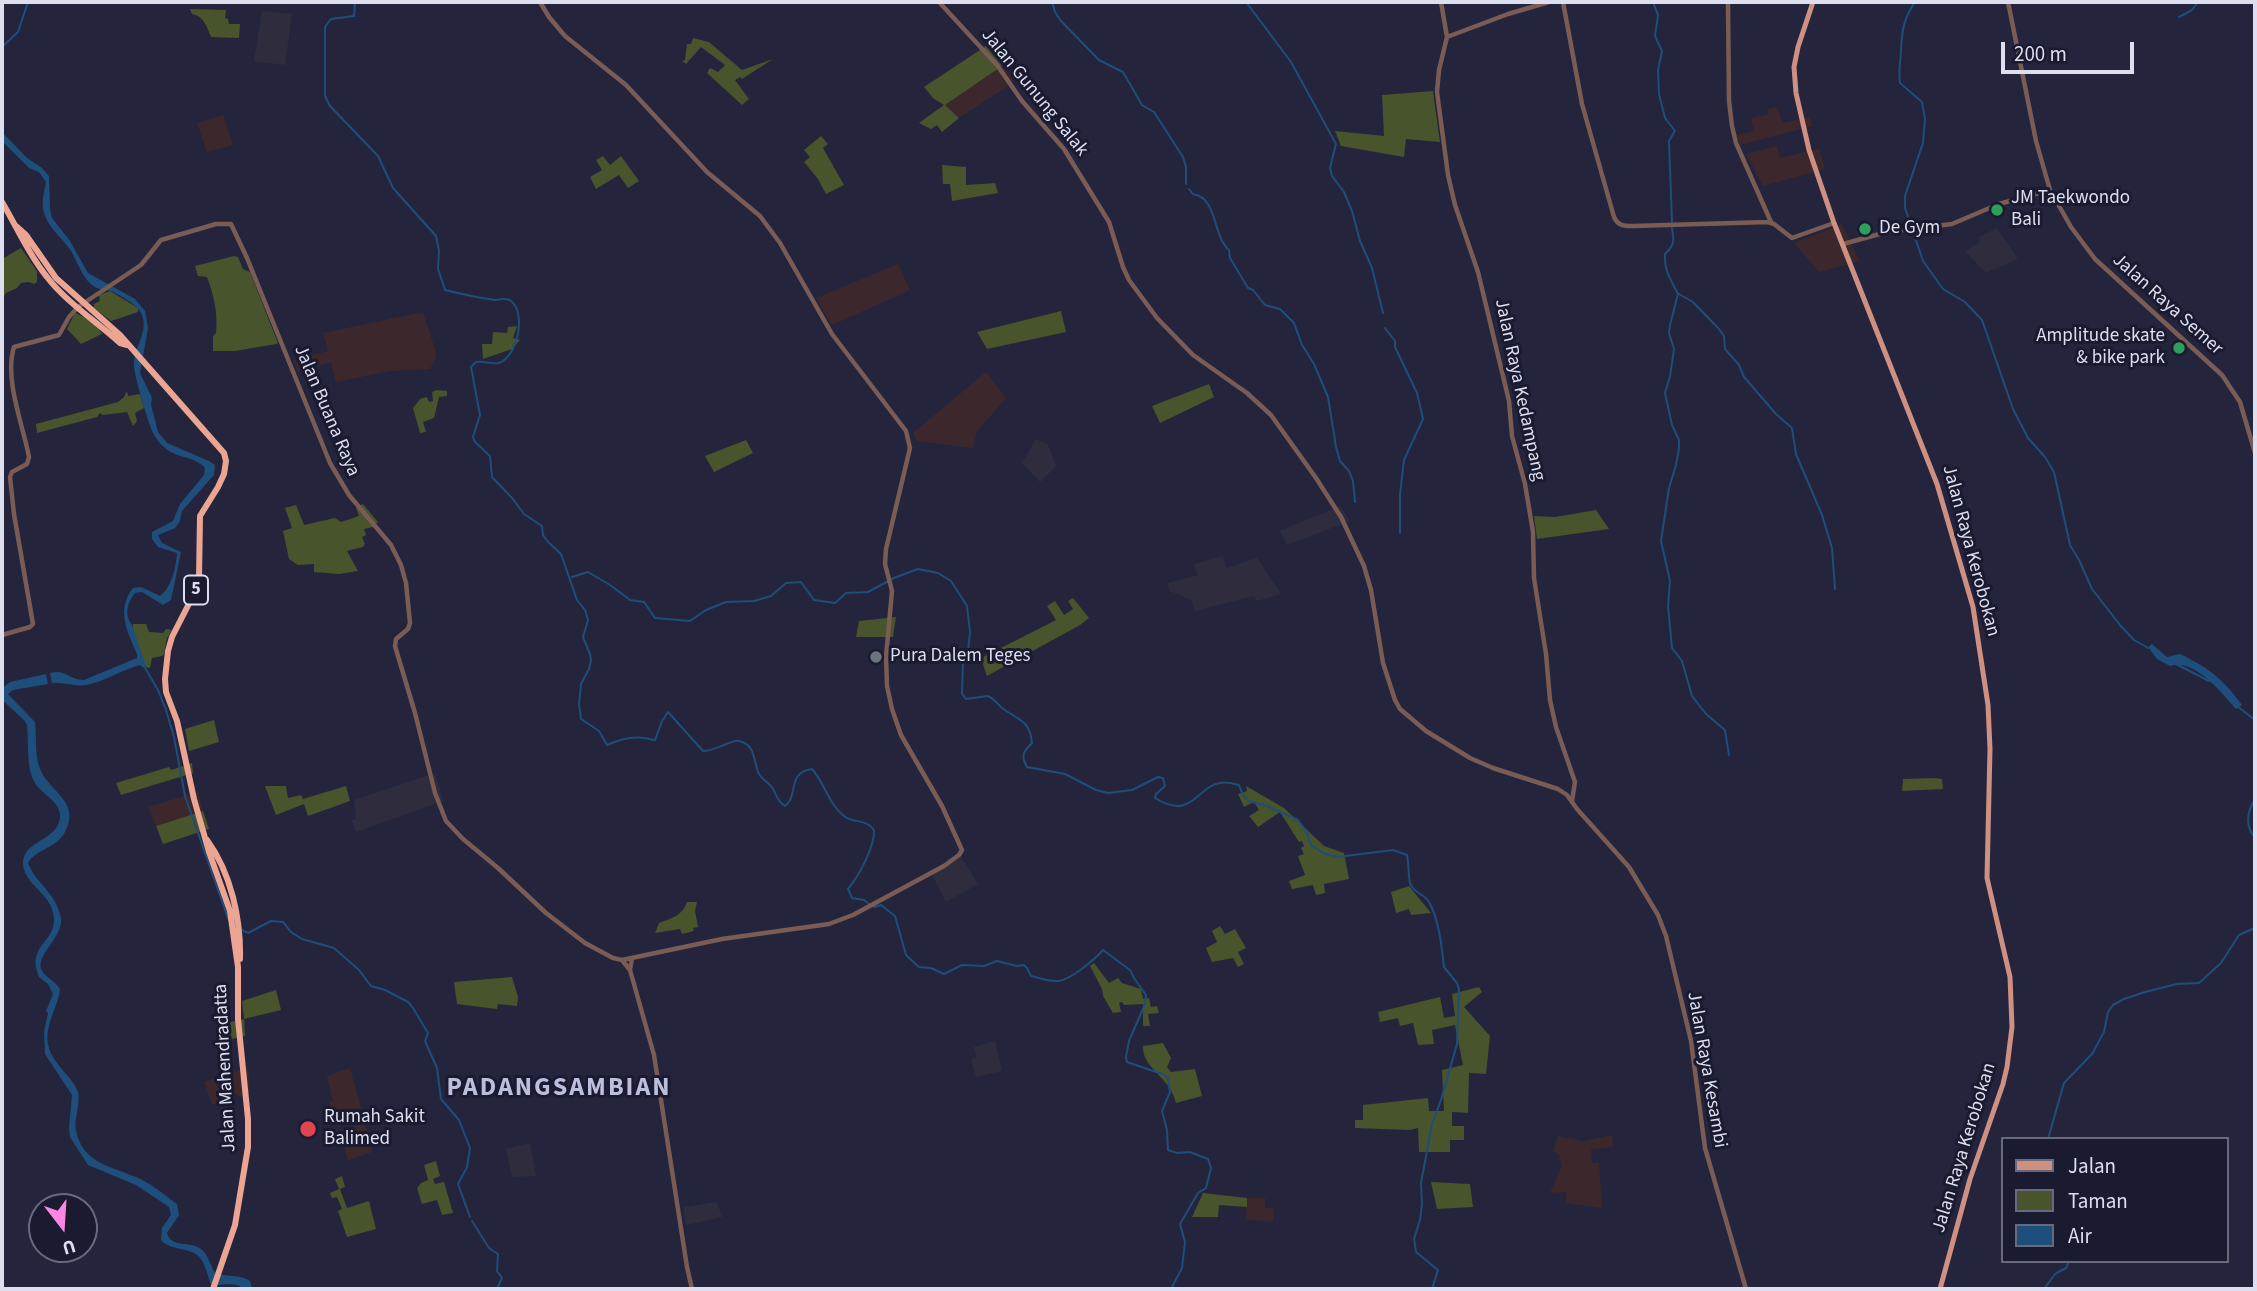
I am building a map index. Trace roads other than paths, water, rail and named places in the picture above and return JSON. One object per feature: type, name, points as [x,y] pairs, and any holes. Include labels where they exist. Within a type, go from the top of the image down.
[{"type":"highway","name":"Jalan Mahendradatta","points":[[2,202],[16,226],[26,235],[56,278],[80,305],[147,366],[221,448],[226,461],[218,487],[200,516],[197,589],[172,637],[165,679],[166,692],[177,721],[194,799],[206,839],[220,863],[236,908],[240,954],[238,1019],[248,1119],[248,1147],[240,1207],[213,1289]]},
{"type":"main road","name":"Jalan Raya Kerobokan","points":[[1813,2],[1796,54],[1794,74],[1813,166],[1937,484],[1973,607],[1988,705],[1990,749],[1986,868],[2010,977],[2012,1027],[2003,1084],[1970,1179],[1940,1289]]},
{"type":"street","points":[[540,2],[557,28],[626,85],[707,172],[766,223],[832,334],[905,428],[910,448],[887,541],[885,564],[892,600],[886,657],[888,697],[901,735],[942,806],[962,850],[944,866],[853,915],[819,926],[722,939],[622,960]]},
{"type":"street","name":"Jalan Gunung Salak","points":[[939,2],[997,65],[1022,101],[1064,149],[1109,222],[1129,280],[1157,318],[1197,359],[1247,393],[1272,415],[1299,452],[1341,517],[1364,566],[1371,590],[1383,663],[1397,704],[1414,722],[1455,750],[1480,763],[1552,787],[1567,795]]},
{"type":"street","name":"Jalan Raya Kedampang","points":[[1441,2],[1447,37],[1437,92],[1449,179],[1478,272],[1509,401],[1512,436],[1525,484],[1531,523],[1534,578],[1550,700],[1556,727],[1575,782],[1572,803]]},
{"type":"street","points":[[1447,37],[1549,2]]},
{"type":"street","points":[[1563,2],[1582,104],[1616,220],[1623,226],[1771,222]]},
{"type":"street","points":[[1727,2],[1732,126],[1736,143],[1771,222],[1792,238],[1834,223]]},
{"type":"street","name":"Jalan Raya Semer","points":[[2008,2],[2036,141],[2050,190],[2071,227],[2095,259],[2222,375],[2240,402],[2255,453]]},
{"type":"street","points":[[1843,244],[1887,232],[1952,224],[1999,204],[2050,190]]},
{"type":"street","name":"Jalan Buana Raya","points":[[80,305],[141,265],[164,238],[216,224],[229,223],[232,226],[330,463],[349,495],[391,545],[401,565],[408,594],[410,622],[408,629],[396,639],[395,646],[442,816],[463,839],[568,931],[601,952],[622,960],[630,970]]},
{"type":"street","points":[[2,635],[30,627],[34,621],[14,514],[10,477],[12,472],[27,464],[29,457],[14,391],[13,349],[19,345],[56,337],[80,305]]},
{"type":"street","points":[[1567,795],[1574,787]]},
{"type":"street","name":"Jalan Raya Kesambi","points":[[1567,795],[1629,866],[1648,895],[1663,927],[1690,1041],[1705,1148],[1746,1289]]},
{"type":"street","points":[[632,958],[630,970],[654,1055],[692,1289]]},
{"type":"water","points":[[2,132],[49,176],[52,218],[70,241],[88,273],[135,299],[145,311],[148,328],[140,373],[152,398],[151,405],[158,432],[167,443],[215,465],[214,475],[182,511],[175,528],[158,535],[162,543],[181,552],[171,600],[163,605],[142,592],[135,593],[128,605],[128,617],[146,666],[133,667],[86,685],[52,683],[50,673],[60,672],[84,680],[137,658],[125,621],[125,604],[133,588],[141,587],[160,596],[168,587],[177,553],[158,547],[152,539],[152,532],[173,521],[180,504],[204,475],[205,468],[194,460],[167,450],[154,435],[134,369],[144,326],[141,313],[128,300],[111,291],[95,287],[86,279],[69,248],[46,218],[43,197],[46,182],[39,172],[29,168],[2,141]]},
{"type":"water","points":[[2152,644],[2167,657],[2180,654],[2207,669],[2222,681],[2242,705],[2236,709],[2206,678],[2188,667],[2170,666],[2157,659],[2148,647]]},
{"type":"water","points":[[46,674],[48,684],[13,690],[8,694],[35,722],[41,771],[67,805],[69,813],[69,822],[61,837],[28,863],[51,895],[61,919],[61,926],[43,957],[41,969],[60,989],[47,1039],[53,1057],[78,1092],[75,1124],[77,1135],[88,1154],[96,1160],[146,1182],[177,1204],[179,1215],[167,1233],[169,1238],[177,1243],[201,1249],[215,1273],[246,1279],[250,1281],[252,1289],[243,1289],[232,1284],[211,1285],[204,1265],[197,1255],[165,1244],[161,1240],[162,1228],[171,1215],[169,1207],[136,1185],[88,1165],[70,1137],[72,1095],[45,1054],[46,1011],[53,994],[48,984],[39,977],[36,966],[38,951],[53,927],[53,911],[27,876],[23,860],[26,852],[58,826],[60,811],[32,777],[27,725],[2,700],[2,688],[10,682]]},
{"type":"waterway","points":[[2,47],[18,32],[28,2]]},
{"type":"waterway","points":[[355,2],[354,16],[331,19],[325,27],[325,96],[330,106],[378,156],[393,188],[436,236],[438,269],[445,290],[495,300],[507,299],[516,307],[518,335],[505,360],[498,363],[476,362],[471,367],[480,415],[473,437],[490,456],[492,477],[524,514],[542,526],[543,535],[561,554],[577,600],[585,610],[588,620],[583,637],[591,661],[581,684],[581,719],[599,731],[607,745],[630,738],[655,740],[668,712],[703,751],[736,741],[744,743],[751,749],[759,775],[785,806],[799,775],[812,769],[838,811],[848,818],[871,826],[874,830],[869,853],[848,889],[852,898],[864,900],[869,904]]},
{"type":"waterway","points":[[1052,2],[1061,21],[1099,60],[1123,72],[1142,105],[1154,112],[1183,157],[1186,184]]},
{"type":"waterway","points":[[1246,2],[1291,62],[1336,144],[1330,168],[1332,176],[1344,192],[1352,211],[1360,241],[1372,268],[1383,313]]},
{"type":"waterway","points":[[1653,2],[1658,15],[1655,36],[1662,51],[1658,70],[1659,94],[1665,118],[1675,131],[1669,141],[1672,222]]},
{"type":"waterway","points":[[1915,2],[1908,13],[1903,30],[1899,73],[1900,83],[1922,102],[1925,119],[1923,143],[1905,196],[1905,208],[1923,261],[1943,289],[1965,302],[1982,320],[2013,409],[2028,438],[2054,472],[2070,545],[2092,589],[2134,640],[2148,648]]},
{"type":"waterway","points":[[2179,17],[2192,10],[2198,2]]},
{"type":"waterway","points":[[1189,189],[1207,202],[1229,250],[1230,258],[1248,288],[1253,290],[1265,305],[1280,309],[1294,323],[1328,397],[1336,447],[1340,461],[1353,481],[1355,502]]},
{"type":"waterway","points":[[1672,228],[1673,242],[1665,254],[1665,260],[1668,275],[1678,294],[1670,325],[1669,333],[1674,349],[1665,393],[1679,448],[1669,488],[1661,541],[1670,581],[1668,606],[1672,648],[1682,661],[1692,696],[1706,714],[1725,730],[1729,755]]},
{"type":"waterway","points":[[1679,294],[1693,302],[1719,329],[1724,336],[1725,349],[1739,365],[1744,377],[1792,428],[1796,454],[1822,515],[1832,548],[1835,589]]},
{"type":"waterway","points":[[1385,328],[1395,341],[1395,347],[1417,393],[1423,419],[1404,460],[1400,494],[1400,533]]},
{"type":"waterway","points":[[572,577],[588,572],[630,600],[644,602],[655,618],[690,621],[706,610],[726,602],[754,601],[771,596],[786,583],[801,582],[814,600],[835,603],[846,593],[868,592],[918,569],[938,573],[951,581],[967,606],[970,632],[968,652],[963,661],[962,694],[966,699],[988,696],[1025,724],[1032,743],[1024,754],[1027,767],[1065,774],[1096,790],[1108,793],[1132,790],[1158,777],[1163,778],[1165,786],[1155,798],[1170,805],[1181,806],[1214,785],[1225,782],[1239,785],[1249,801],[1298,820],[1311,845],[1325,854],[1337,857],[1393,850],[1407,855],[1410,883],[1427,899],[1432,909],[1440,934],[1444,967],[1459,989],[1457,1044],[1432,1124],[1421,1183],[1420,1220],[1414,1239],[1416,1252],[1438,1270],[1432,1289]]},
{"type":"waterway","points":[[2174,663],[2209,681]]},
{"type":"waterway","points":[[144,666],[166,710],[185,796],[229,921]]},
{"type":"waterway","points":[[2237,706],[2255,720]]},
{"type":"waterway","points":[[2255,799],[2248,819],[2255,838]]},
{"type":"waterway","points":[[874,907],[881,905],[895,916],[906,955],[919,967],[931,968],[944,974],[962,965],[984,966],[997,961],[1024,965],[1031,976],[1058,981],[1076,973],[1103,950],[1130,970],[1146,995],[1145,1004],[1129,1041],[1127,1062],[1168,1078],[1170,1092],[1162,1111],[1168,1150],[1177,1153],[1190,1152],[1208,1159],[1211,1168],[1206,1188],[1198,1193],[1180,1224],[1185,1242],[1182,1268],[1171,1289]]},
{"type":"waterway","points":[[242,930],[248,933],[271,921],[283,922],[291,932],[302,939],[334,948],[359,970],[371,986],[408,1002],[413,1008],[428,1033],[425,1041],[437,1068],[441,1099],[459,1120],[470,1148],[467,1167],[458,1184],[470,1217]]},
{"type":"waterway","points":[[2049,1137],[2064,1083],[2092,1054],[2104,1032],[2108,1012],[2113,1005],[2145,992],[2177,984],[2199,983],[2221,963],[2239,935],[2255,928]]},
{"type":"waterway","points":[[472,1221],[489,1248],[498,1254],[497,1271],[502,1278],[497,1289]]},
{"type":"waterway","points":[[2044,1289],[2055,1274],[2066,1268],[2068,1263]]},
{"type":"place","name":"JM Taekwondo Bali","points":[[1997,210]]},
{"type":"place","name":"De Gym","points":[[1865,229]]},
{"type":"place","name":"Amplitude skate & bike park","points":[[2179,348]]},
{"type":"place","name":"Pura Dalem Teges","points":[[876,657]]},
{"type":"place","name":"Rumah Sakit Balimed","points":[[308,1129]]},
{"type":"district","name":"PADANGSAMBIAN","points":[[559,1089]]}]
